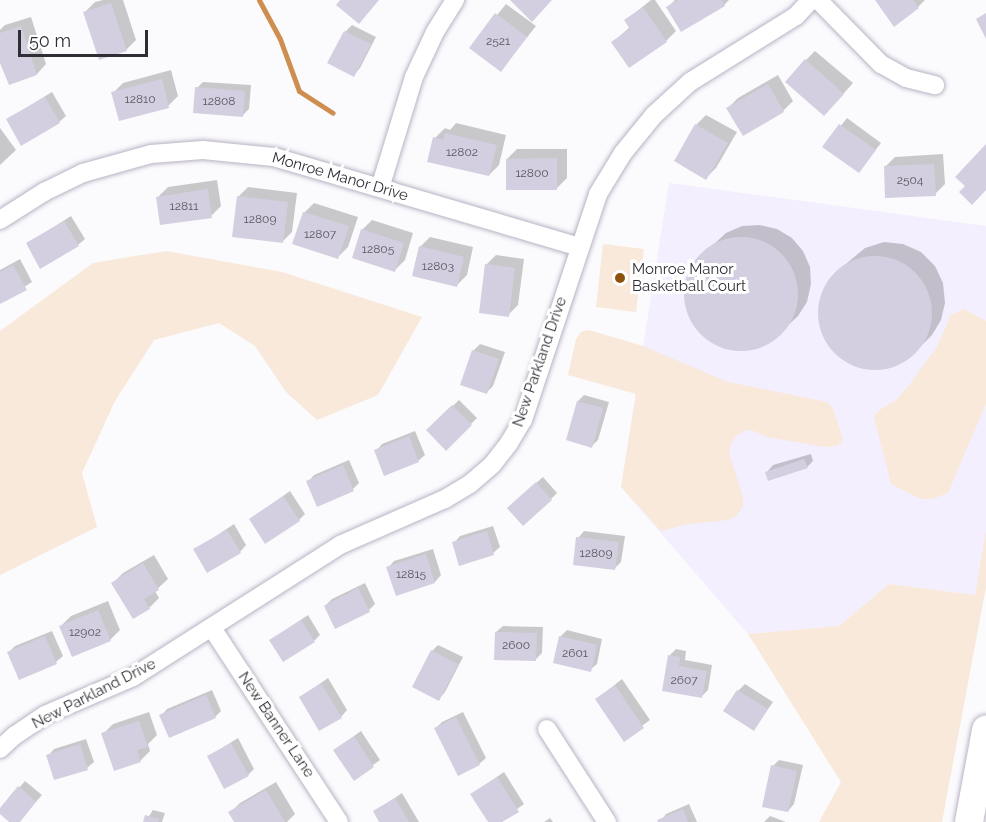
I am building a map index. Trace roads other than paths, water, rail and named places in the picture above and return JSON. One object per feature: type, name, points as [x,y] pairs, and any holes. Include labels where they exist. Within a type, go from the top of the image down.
[{"type":"highway","points":[[969,822],[986,730]]},
{"type":"street","points":[[380,188],[414,77],[435,32],[455,0]]},
{"type":"street","name":"New Parkland Drive","points":[[0,749],[14,736],[45,715],[133,678],[340,545],[445,500],[470,484],[492,465],[523,420],[598,194],[623,153],[654,115],[690,82],[796,16],[811,0]]},
{"type":"street","points":[[818,0],[881,63],[906,78],[935,85]]},
{"type":"street","name":"Monroe Manor Drive","points":[[0,220],[44,192],[83,173],[133,158],[203,150],[266,155],[580,247]]},
{"type":"street","name":"New Banner Lane","points":[[212,628],[339,822]]},
{"type":"street","points":[[546,729],[607,822]]},
{"type":"waterway","points":[[259,0],[280,39],[299,91],[333,113]]},
{"type":"place","name":"Monroe Manor Basketball Court","points":[[620,278]]}]
